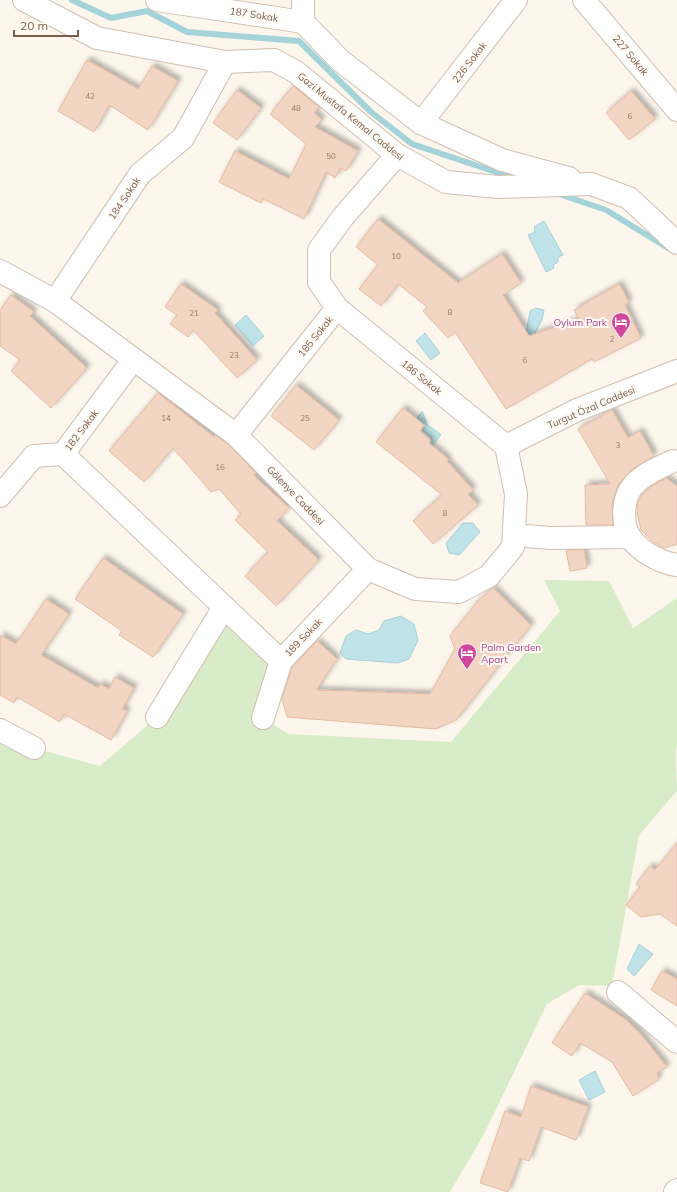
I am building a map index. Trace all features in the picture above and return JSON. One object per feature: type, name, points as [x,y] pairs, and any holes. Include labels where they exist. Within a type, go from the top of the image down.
[{"type":"street","name":"Gazi Mustafa Kemal Caddesi","points":[[24,0],[98,38],[225,62],[274,60],[296,72],[396,155],[446,182],[498,187],[591,184]]},
{"type":"street","name":"187 Sokak","points":[[157,0],[303,22]]},
{"type":"street","points":[[303,0],[303,22]]},
{"type":"street","name":"226 Sokak","points":[[421,124],[516,0]]},
{"type":"street","name":"227 Sokak","points":[[584,0],[677,110]]},
{"type":"street","name":"Gazi Mustafa Kemal Caddesi","points":[[303,22],[341,61],[421,124],[502,160],[591,184],[629,198],[676,241]]},
{"type":"street","name":"184 Sokak","points":[[55,301],[140,174],[183,138],[225,62]]},
{"type":"street","name":"185 Sokak","points":[[236,435],[337,308],[319,282],[319,250],[343,217],[396,155]]},
{"type":"street","name":"Gölenye Caddesi","points":[[0,271],[55,301],[236,435],[368,569],[414,589],[459,592],[489,576],[514,547],[516,494],[506,446]]},
{"type":"street","name":"186 Sokak","points":[[337,308],[506,446]]},
{"type":"street","name":"182 Sokak","points":[[0,496],[34,456],[63,454],[133,360]]},
{"type":"street","name":"Turgut Özal Caddesi","points":[[506,446],[577,410],[677,371]]},
{"type":"street","points":[[63,454],[280,661]]},
{"type":"street","points":[[673,461],[649,474],[632,486],[626,497],[625,515],[630,537],[644,550],[660,560],[668,564],[677,565]]},
{"type":"street","points":[[514,535],[550,538],[630,537]]},
{"type":"street","name":"189 Sokak","points":[[263,718],[280,661],[368,569]]},
{"type":"street","points":[[157,717],[224,608]]},
{"type":"street","points":[[0,730],[34,748]]},
{"type":"street","points":[[618,992],[677,1042]]},
{"type":"green space","points":[[544,580],[609,581],[633,628],[677,598],[677,791],[639,835],[612,986],[579,985],[547,1004],[483,1136],[450,1192],[0,1192],[0,730],[34,748],[100,766],[157,717],[224,607],[281,661],[263,718],[288,734],[451,742],[560,611]]},
{"type":"water","points":[[544,221],[563,255],[558,257],[558,262],[553,265],[554,268],[546,272],[528,235],[535,232],[534,227]]},
{"type":"water","points":[[536,308],[544,310],[542,320],[534,335],[526,333],[530,311]]},
{"type":"water","points":[[246,315],[264,336],[253,346],[235,325]]},
{"type":"water","points":[[425,333],[440,353],[431,360],[416,341]]},
{"type":"water","points":[[422,411],[427,424],[441,435],[431,447],[428,445],[432,438],[422,430],[426,425],[417,418]]},
{"type":"water","points":[[463,523],[473,523],[480,532],[459,555],[449,553],[446,543]]},
{"type":"water","points":[[401,616],[414,624],[418,640],[409,659],[398,663],[346,659],[340,653],[346,636],[356,630],[368,634],[379,630],[384,621]]},
{"type":"water","points":[[639,944],[653,954],[634,976],[627,969]]},
{"type":"water","points":[[595,1071],[605,1092],[589,1100],[579,1080]]},
{"type":"building","points":[[87,60],[138,89],[152,66],[178,81],[148,130],[109,105],[94,132],[58,111]]},
{"type":"building","points":[[293,86],[319,107],[314,113],[322,120],[315,127],[358,151],[346,171],[340,168],[335,178],[326,172],[304,219],[263,199],[261,203],[219,182],[235,151],[289,179],[306,144],[270,114]]},
{"type":"building","points":[[237,90],[261,108],[237,140],[213,123]]},
{"type":"building","points":[[631,91],[655,119],[629,140],[606,113]]},
{"type":"building","points":[[378,219],[458,283],[502,254],[521,283],[503,295],[529,336],[579,319],[574,310],[619,284],[629,302],[625,305],[641,338],[594,362],[592,359],[506,409],[455,332],[448,338],[423,311],[427,307],[398,284],[381,306],[359,289],[378,265],[356,247]]},
{"type":"building","points":[[181,284],[218,310],[215,313],[257,360],[237,378],[193,330],[188,337],[170,324],[177,315],[165,307]]},
{"type":"building","points":[[11,295],[34,312],[30,316],[87,368],[51,408],[11,371],[20,360],[0,346],[0,310]]},
{"type":"building","points":[[296,385],[339,420],[314,450],[271,416]]},
{"type":"building","points":[[158,393],[214,437],[215,435],[228,444],[256,473],[253,475],[289,508],[277,521],[319,560],[276,606],[245,576],[268,552],[235,520],[241,514],[219,489],[211,492],[173,448],[144,482],[109,451]]},
{"type":"building","points":[[403,408],[424,425],[420,431],[431,441],[429,443],[448,459],[447,461],[473,490],[468,494],[478,505],[433,544],[413,521],[442,495],[376,442]]},
{"type":"building","points":[[612,410],[628,438],[640,431],[654,456],[632,469],[618,485],[612,504],[613,525],[586,525],[585,485],[610,484],[578,429]]},
{"type":"building","points":[[666,478],[677,486],[677,544],[664,548],[652,541],[641,530],[637,512],[638,502],[642,495],[652,486]]},
{"type":"building","points":[[566,550],[584,550],[587,568],[570,571]]},
{"type":"building","points":[[103,558],[183,614],[153,657],[119,635],[122,631],[75,599]]},
{"type":"building","points":[[493,588],[531,625],[456,720],[436,729],[287,717],[282,699],[292,668],[317,641],[337,659],[316,690],[430,694],[455,649],[450,636],[477,602]]},
{"type":"building","points":[[46,599],[69,614],[41,655],[98,688],[100,684],[109,689],[115,677],[134,688],[122,709],[127,711],[111,740],[64,714],[60,722],[17,697],[14,703],[0,695],[0,635],[16,644]]},
{"type":"building","points":[[677,843],[677,926],[660,914],[641,917],[626,905],[640,887],[636,884],[650,866],[655,870]]},
{"type":"building","points":[[662,971],[677,979],[677,1006],[651,990]]},
{"type":"building","points":[[585,993],[625,1019],[639,1032],[667,1067],[657,1073],[658,1080],[633,1096],[612,1062],[580,1043],[572,1056],[552,1043]]},
{"type":"building","points":[[531,1086],[588,1107],[576,1140],[541,1127],[529,1161],[520,1158],[508,1192],[480,1183],[505,1111],[521,1117]]},
{"type":"waterway","points":[[72,0],[111,18],[147,11],[187,32],[299,41],[371,112],[412,144],[514,178]]},
{"type":"waterway","points":[[559,194],[606,210],[668,248]]},
{"type":"place","name":"Oylum Park","points":[[621,339]]},
{"type":"place","name":"Palm Garden Apart","points":[[467,670]]}]
